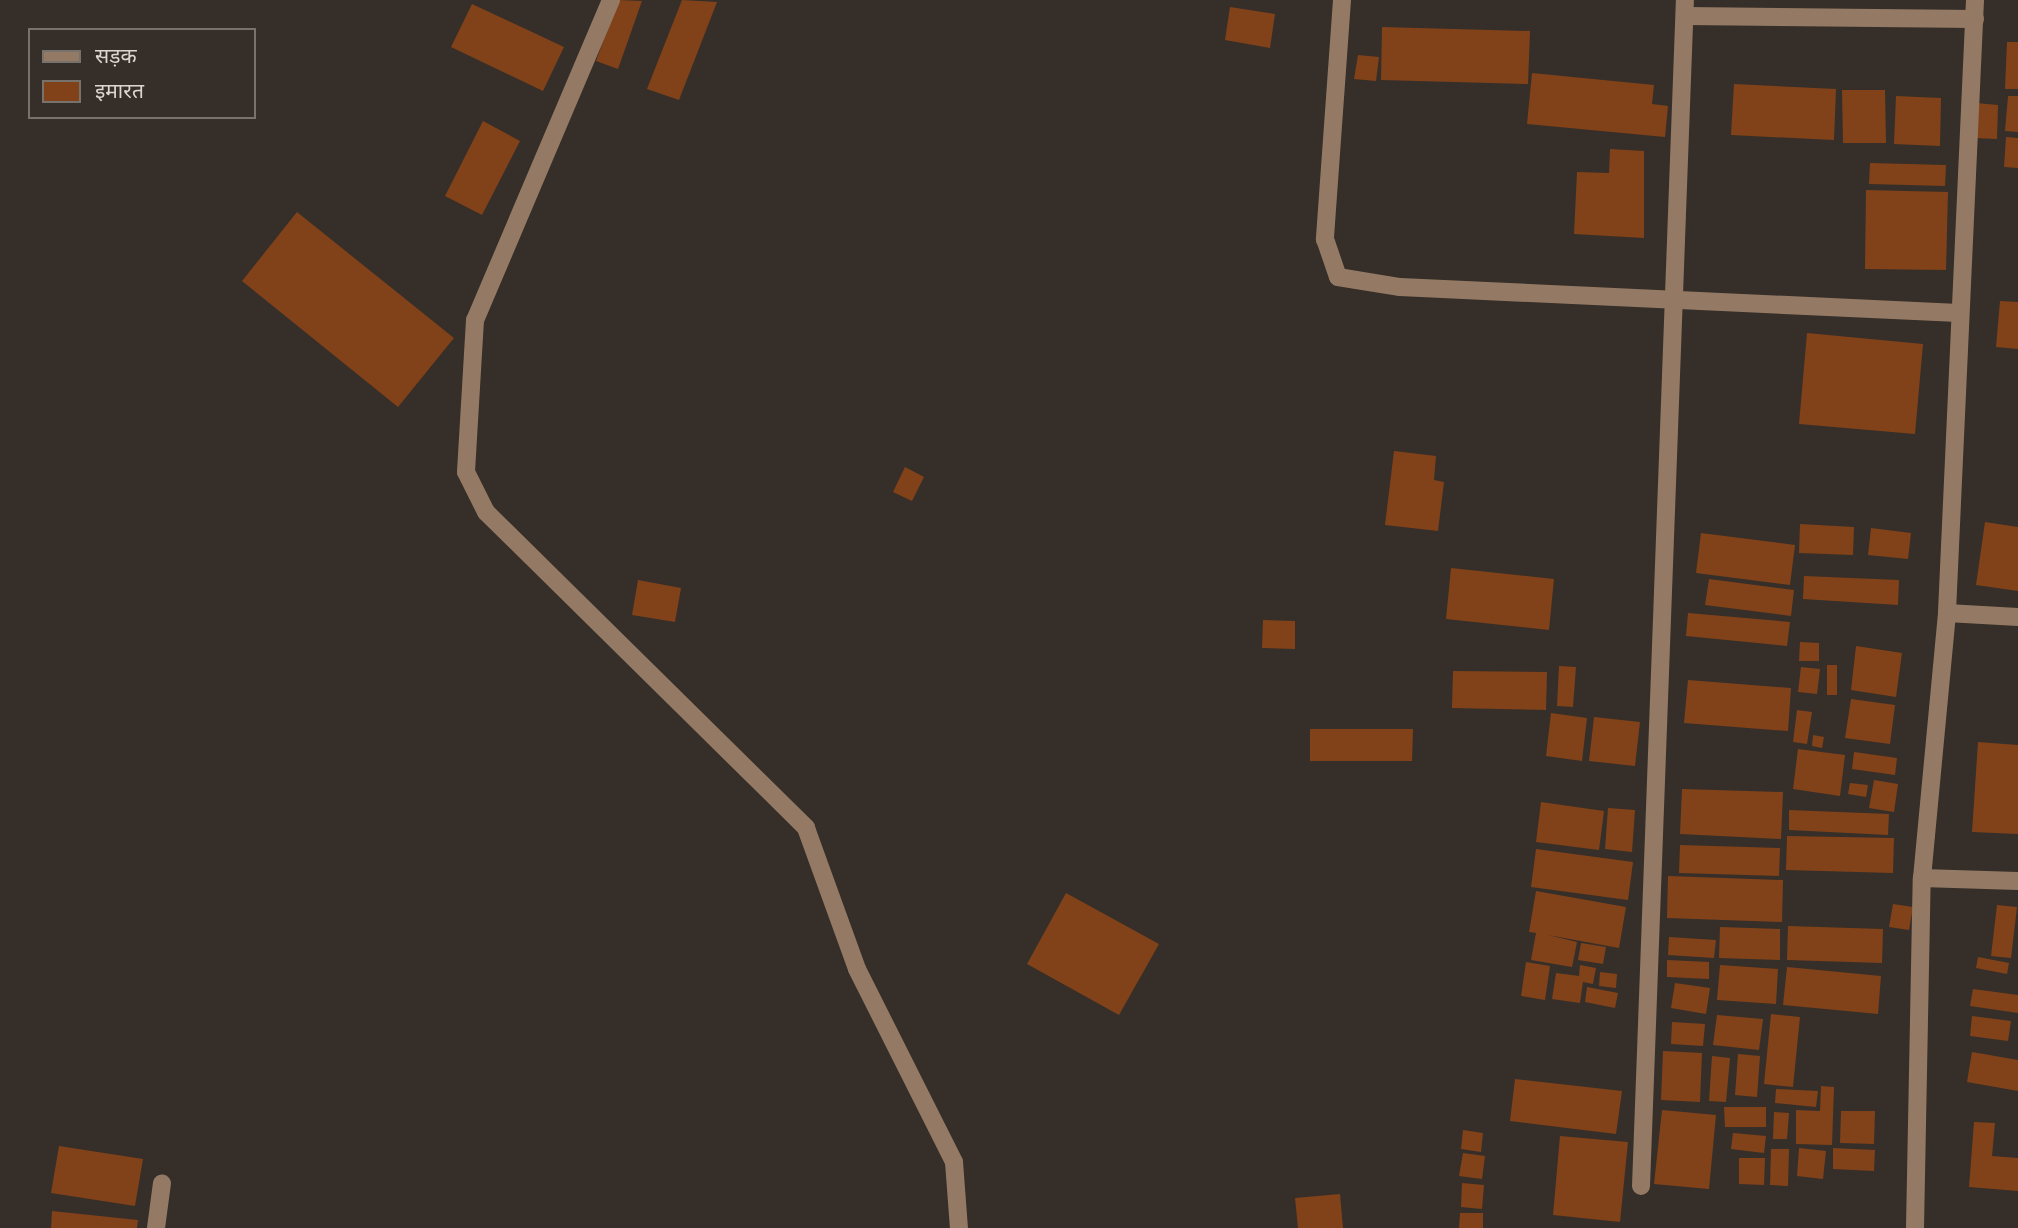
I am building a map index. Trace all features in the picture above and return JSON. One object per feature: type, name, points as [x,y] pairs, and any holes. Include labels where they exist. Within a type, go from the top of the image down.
[{"type":"street","points":[[611,0],[475,320],[466,472],[486,512],[806,828],[857,969],[954,1162],[959,1228]]},
{"type":"street","points":[[1342,0],[1325,239],[1338,277],[1399,287],[1671,302],[1958,313]]},
{"type":"street","points":[[1915,1228],[1922,878],[1947,613],[1958,313],[1975,0]]},
{"type":"street","points":[[1641,1185],[1671,302],[1685,8],[1975,19]]},
{"type":"street","points":[[1947,613],[2018,617]]},
{"type":"street","points":[[1922,878],[2018,881]]},
{"type":"street","points":[[156,1228],[162,1183]]},
{"type":"building","points":[[618,0],[642,1],[618,69],[596,61]]},
{"type":"building","points":[[682,0],[717,2],[679,100],[647,89]]},
{"type":"building","points":[[472,4],[564,47],[543,91],[451,47]]},
{"type":"building","points":[[1230,7],[1275,14],[1270,48],[1225,40]]},
{"type":"building","points":[[1382,27],[1530,31],[1528,84],[1381,80]]},
{"type":"building","points":[[2007,42],[2018,42],[2018,89],[2005,89]]},
{"type":"building","points":[[1358,55],[1379,57],[1376,81],[1354,79]]},
{"type":"building","points":[[1532,73],[1654,85],[1652,104],[1668,106],[1665,137],[1527,124]]},
{"type":"building","points":[[1734,84],[1836,89],[1834,140],[1731,135]]},
{"type":"building","points":[[1842,90],[1885,90],[1886,143],[1843,143]]},
{"type":"building","points":[[1896,96],[1941,98],[1940,146],[1894,144]]},
{"type":"building","points":[[2008,96],[2018,96],[2018,132],[2005,131]]},
{"type":"building","points":[[1976,103],[1998,105],[1997,139],[1974,138]]},
{"type":"building","points":[[483,121],[520,141],[482,215],[445,196]]},
{"type":"building","points":[[2006,137],[2018,138],[2018,168],[2004,167]]},
{"type":"building","points":[[1610,149],[1644,151],[1644,238],[1574,234],[1577,172],[1609,173]]},
{"type":"building","points":[[1870,163],[1946,165],[1945,186],[1869,184]]},
{"type":"building","points":[[1866,190],[1948,192],[1946,270],[1865,269]]},
{"type":"building","points":[[297,212],[454,338],[398,407],[242,281]]},
{"type":"building","points":[[2000,301],[2018,302],[2018,349],[1996,347]]},
{"type":"building","points":[[1807,333],[1923,344],[1915,434],[1799,424]]},
{"type":"building","points":[[1394,451],[1436,456],[1434,480],[1444,482],[1438,531],[1385,525]]},
{"type":"building","points":[[905,467],[924,477],[912,501],[893,492]]},
{"type":"building","points":[[1985,522],[2018,527],[2018,591],[1976,585]]},
{"type":"building","points":[[1800,524],[1854,527],[1853,555],[1799,553]]},
{"type":"building","points":[[1871,528],[1911,533],[1908,559],[1868,555]]},
{"type":"building","points":[[1701,533],[1795,545],[1790,585],[1696,573]]},
{"type":"building","points":[[1451,568],[1554,579],[1549,630],[1446,619]]},
{"type":"building","points":[[1804,576],[1899,580],[1898,605],[1803,599]]},
{"type":"building","points":[[1709,579],[1794,590],[1791,616],[1705,605]]},
{"type":"building","points":[[638,580],[681,588],[675,622],[632,615]]},
{"type":"building","points":[[1688,613],[1790,622],[1787,646],[1686,636]]},
{"type":"building","points":[[1263,620],[1295,621],[1295,649],[1262,648]]},
{"type":"building","points":[[1800,642],[1819,643],[1819,661],[1799,661]]},
{"type":"building","points":[[1856,646],[1902,653],[1896,697],[1851,690]]},
{"type":"building","points":[[1827,665],[1837,665],[1837,695],[1827,695]]},
{"type":"building","points":[[1559,666],[1576,667],[1573,707],[1557,706]]},
{"type":"building","points":[[1801,667],[1820,669],[1817,694],[1798,692]]},
{"type":"building","points":[[1453,671],[1547,672],[1546,710],[1452,708]]},
{"type":"building","points":[[1688,680],[1791,688],[1788,731],[1684,723]]},
{"type":"building","points":[[1851,699],[1895,705],[1890,744],[1845,738]]},
{"type":"building","points":[[1797,710],[1812,712],[1807,744],[1793,742]]},
{"type":"building","points":[[1551,713],[1587,718],[1582,761],[1546,756]]},
{"type":"building","points":[[1594,717],[1640,722],[1635,766],[1589,761]]},
{"type":"building","points":[[1310,729],[1413,729],[1412,761],[1310,761]]},
{"type":"building","points":[[1813,735],[1824,737],[1822,748],[1812,746]]},
{"type":"building","points":[[1978,742],[2018,745],[2018,834],[1972,832]]},
{"type":"building","points":[[1798,749],[1845,755],[1840,796],[1793,789]]},
{"type":"building","points":[[1854,752],[1897,758],[1895,775],[1852,769]]},
{"type":"building","points":[[1874,780],[1898,784],[1894,812],[1869,808]]},
{"type":"building","points":[[1850,783],[1868,785],[1866,797],[1848,794]]},
{"type":"building","points":[[1682,789],[1783,792],[1781,839],[1680,834]]},
{"type":"building","points":[[1541,802],[1604,811],[1599,850],[1536,842]]},
{"type":"building","points":[[1608,808],[1635,810],[1632,852],[1605,849]]},
{"type":"building","points":[[1789,810],[1889,814],[1888,835],[1789,830]]},
{"type":"building","points":[[1787,836],[1894,838],[1893,873],[1786,870]]},
{"type":"building","points":[[1680,845],[1780,848],[1779,876],[1679,873]]},
{"type":"building","points":[[1536,849],[1633,862],[1628,900],[1531,887]]},
{"type":"building","points":[[1668,876],[1783,880],[1782,922],[1667,918]]},
{"type":"building","points":[[1536,891],[1626,907],[1619,948],[1548,935],[1577,942],[1572,967],[1531,960],[1536,933],[1529,932]]},
{"type":"building","points":[[1066,893],[1159,944],[1119,1015],[1027,964]]},
{"type":"building","points":[[1893,904],[1913,907],[1909,930],[1889,927]]},
{"type":"building","points":[[1997,905],[2017,907],[2011,958],[1991,956]]},
{"type":"building","points":[[1788,926],[1883,929],[1882,963],[1787,960]]},
{"type":"building","points":[[1720,927],[1780,929],[1780,960],[1719,958]]},
{"type":"building","points":[[1669,937],[1716,940],[1714,958],[1668,955]]},
{"type":"building","points":[[1581,943],[1606,947],[1603,964],[1578,960]]},
{"type":"building","points":[[1978,957],[2009,963],[2007,974],[1976,968]]},
{"type":"building","points":[[1667,960],[1709,962],[1709,979],[1667,977]]},
{"type":"building","points":[[1526,962],[1550,966],[1545,1000],[1521,996]]},
{"type":"building","points":[[1580,965],[1596,968],[1593,984],[1583,982],[1580,1003],[1552,999],[1556,973],[1579,976]]},
{"type":"building","points":[[1720,965],[1778,969],[1776,1004],[1717,1000]]},
{"type":"building","points":[[1787,967],[1881,976],[1878,1014],[1783,1005]]},
{"type":"building","points":[[1600,972],[1617,974],[1616,988],[1599,986]]},
{"type":"building","points":[[1675,983],[1710,988],[1706,1014],[1671,1008]]},
{"type":"building","points":[[1587,987],[1618,993],[1615,1008],[1585,1002]]},
{"type":"building","points":[[1973,989],[2018,995],[2018,1013],[1970,1006]]},
{"type":"building","points":[[1771,1014],[1800,1017],[1793,1087],[1764,1084]]},
{"type":"building","points":[[1717,1015],[1763,1019],[1759,1050],[1713,1045]]},
{"type":"building","points":[[1972,1016],[2011,1021],[2008,1041],[1970,1036]]},
{"type":"building","points":[[1672,1022],[1705,1024],[1703,1046],[1671,1044]]},
{"type":"building","points":[[1663,1051],[1702,1053],[1700,1102],[1661,1100]]},
{"type":"building","points":[[1972,1052],[2018,1060],[2018,1091],[1967,1082]]},
{"type":"building","points":[[1738,1054],[1760,1056],[1757,1097],[1735,1095]]},
{"type":"building","points":[[1712,1056],[1730,1058],[1726,1102],[1709,1101]]},
{"type":"building","points":[[1515,1079],[1622,1091],[1616,1134],[1510,1121]]},
{"type":"building","points":[[1821,1086],[1834,1087],[1832,1145],[1796,1144],[1796,1110],[1820,1111]]},
{"type":"building","points":[[1776,1089],[1818,1091],[1816,1107],[1775,1103]]},
{"type":"building","points":[[1724,1107],[1766,1107],[1766,1127],[1725,1127]]},
{"type":"building","points":[[1662,1110],[1716,1115],[1709,1189],[1654,1184]]},
{"type":"building","points":[[1841,1111],[1875,1111],[1874,1144],[1840,1143]]},
{"type":"building","points":[[1774,1112],[1789,1113],[1787,1139],[1773,1139]]},
{"type":"building","points":[[1974,1122],[1995,1123],[1992,1156],[2018,1158],[2018,1191],[1969,1187]]},
{"type":"building","points":[[1463,1130],[1483,1133],[1481,1152],[1461,1149]]},
{"type":"building","points":[[1733,1133],[1766,1136],[1764,1153],[1731,1149]]},
{"type":"building","points":[[1560,1136],[1628,1142],[1620,1222],[1553,1215]]},
{"type":"building","points":[[59,1146],[143,1159],[135,1206],[51,1193]]},
{"type":"building","points":[[1799,1148],[1826,1151],[1823,1179],[1797,1176]]},
{"type":"building","points":[[1833,1148],[1875,1150],[1874,1171],[1833,1169]]},
{"type":"building","points":[[1771,1149],[1789,1149],[1788,1186],[1770,1185]]},
{"type":"building","points":[[1463,1153],[1485,1156],[1482,1179],[1459,1176]]},
{"type":"building","points":[[1739,1158],[1765,1158],[1764,1185],[1739,1184]]},
{"type":"building","points":[[1462,1183],[1484,1185],[1482,1209],[1461,1207]]},
{"type":"building","points":[[1340,1194],[1343,1228],[1298,1228],[1295,1198]]},
{"type":"building","points":[[52,1211],[138,1220],[137,1228],[51,1228]]},
{"type":"building","points":[[1460,1213],[1483,1213],[1483,1228],[1459,1228]]}]
